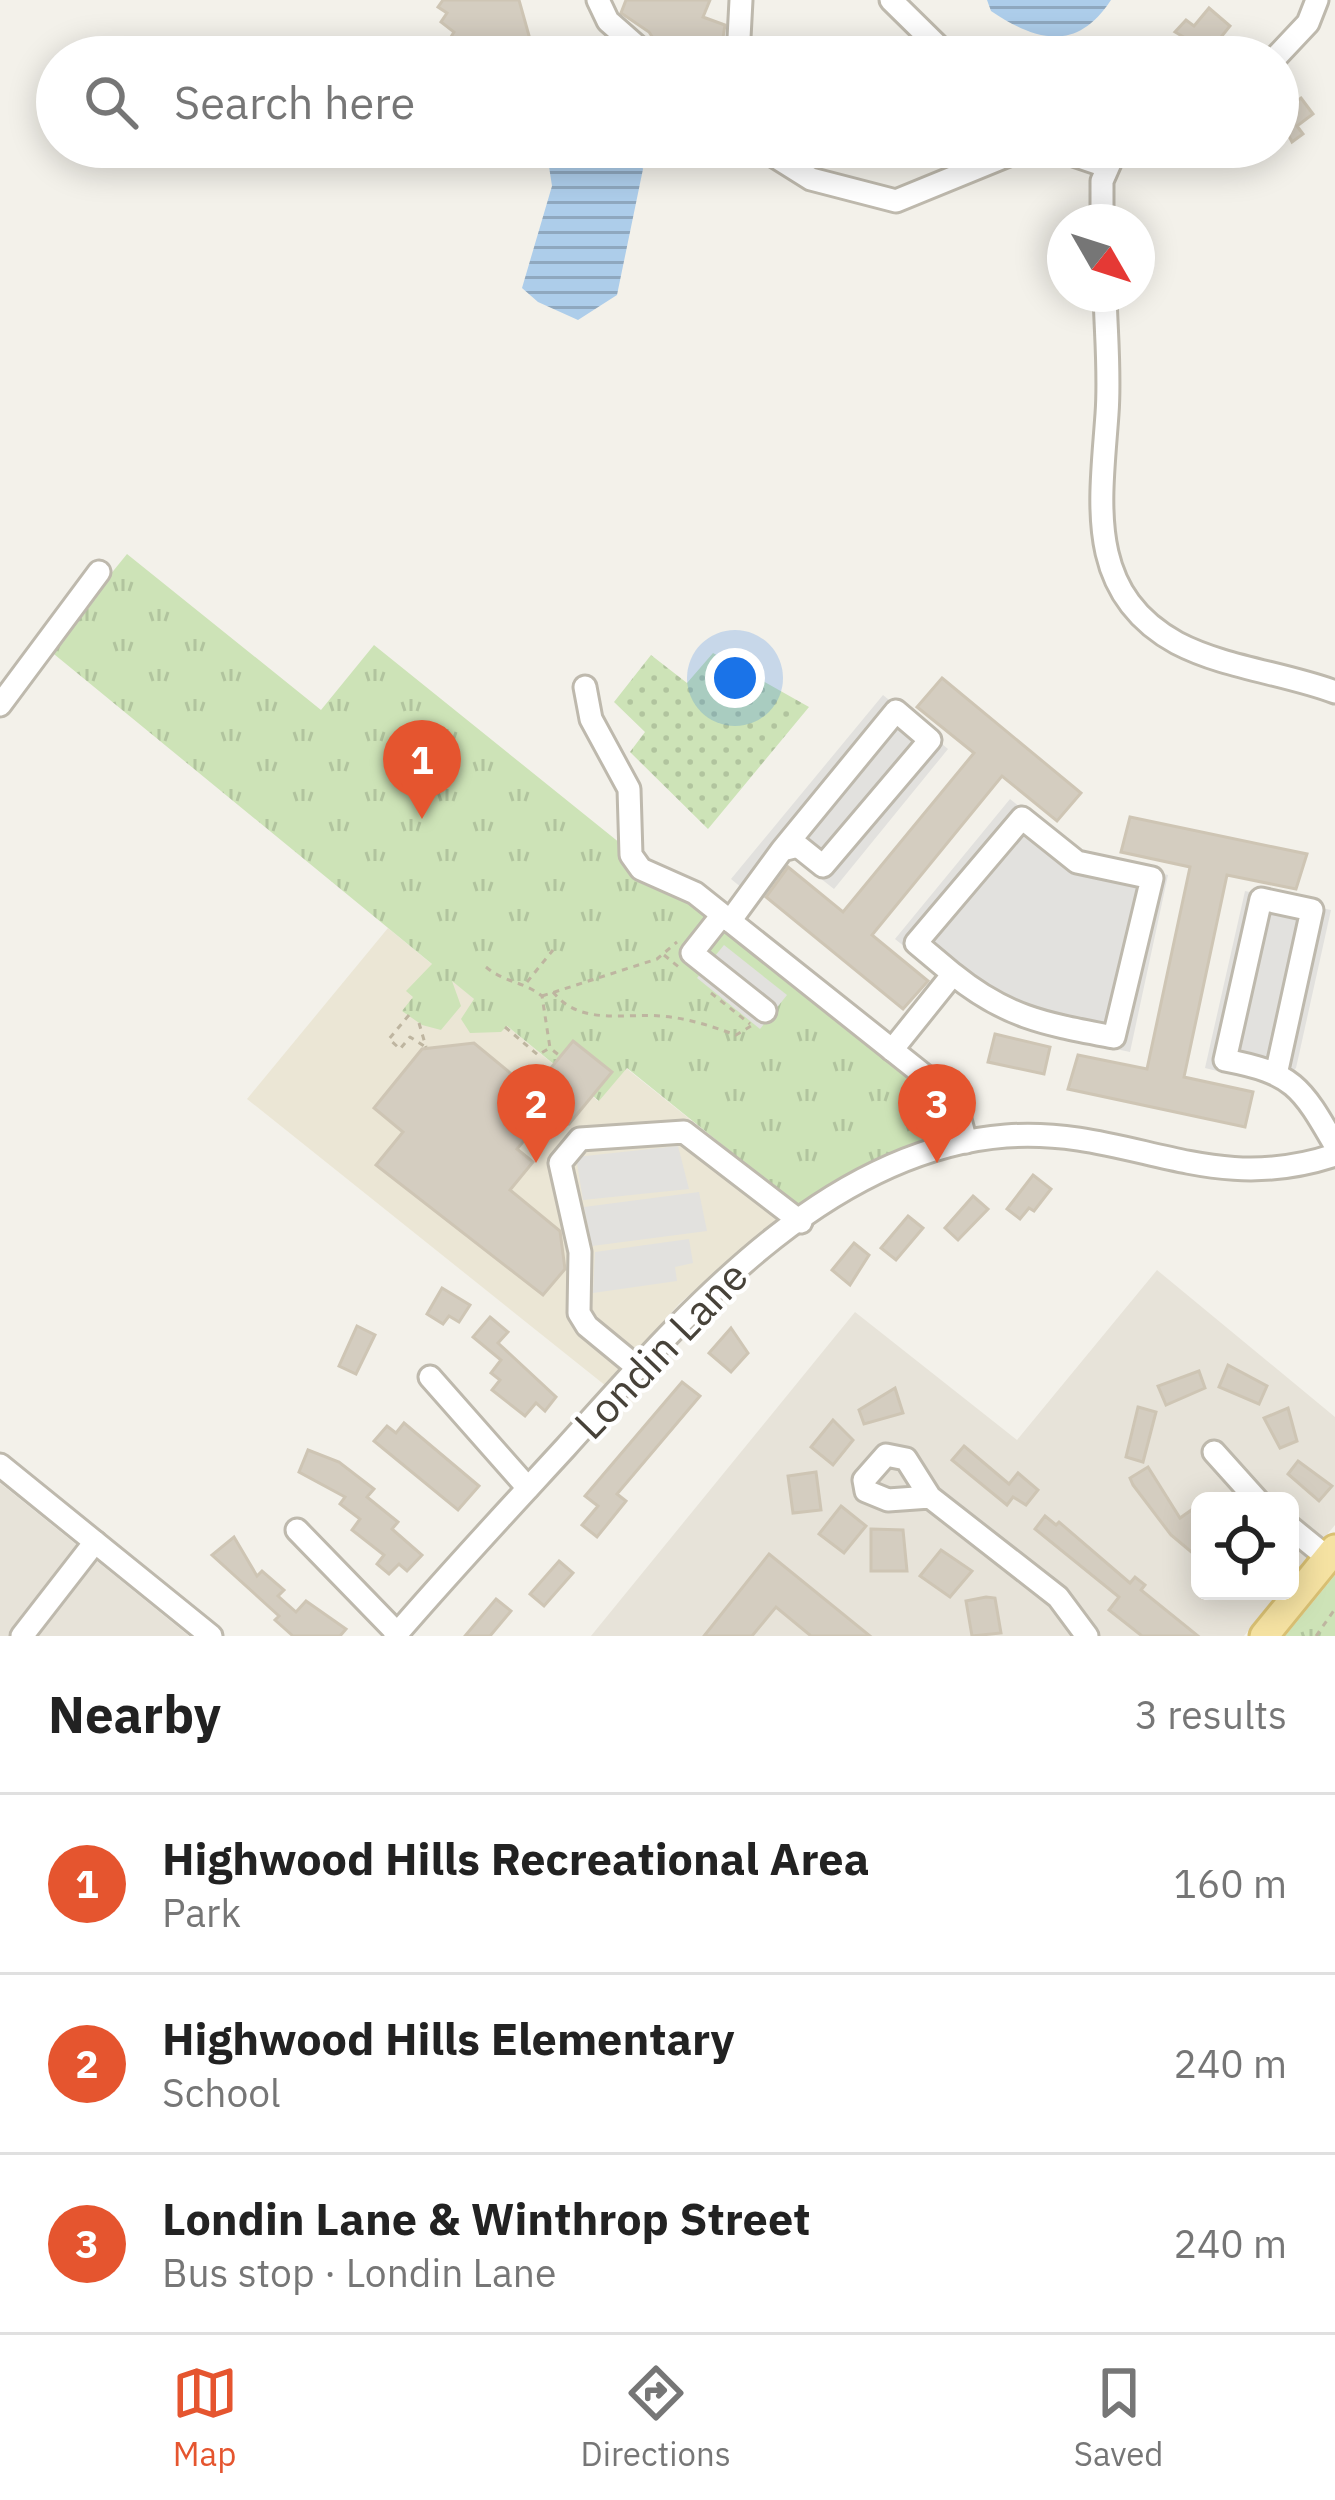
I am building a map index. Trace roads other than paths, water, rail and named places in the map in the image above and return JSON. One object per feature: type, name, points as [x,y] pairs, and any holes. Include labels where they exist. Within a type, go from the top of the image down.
[{"type":"main road","points":[[1264,1636],[1332,1554]]},
{"type":"street","points":[[598,0],[608,21],[625,36]]},
{"type":"street","points":[[739,36],[741,0]]},
{"type":"street","points":[[891,0],[928,36]]},
{"type":"street","points":[[1296,36],[1308,23],[1317,0]]},
{"type":"street","points":[[793,168],[811,179],[896,201],[977,168]]},
{"type":"street","points":[[1105,204],[1110,168]]},
{"type":"street","points":[[1105,312],[1108,411],[1100,522],[1112,569],[1126,596],[1139,614],[1177,643],[1335,692]]},
{"type":"street","points":[[0,705],[99,572]]},
{"type":"street","points":[[585,687],[590,719],[629,789],[631,855],[655,878],[695,893],[945,1092],[958,1108],[966,1142]]},
{"type":"street","points":[[765,1011],[692,953],[896,711],[930,740],[824,866],[798,846],[782,850]]},
{"type":"street","points":[[1022,818],[1077,862],[1151,878],[1114,1037],[1030,1021],[993,1006],[953,974],[916,943],[1022,818]]},
{"type":"street","points":[[1277,1070],[1312,910],[1261,898],[1225,1060],[1277,1070],[1311,1104],[1335,1145]]},
{"type":"street","points":[[892,1050],[953,974]]},
{"type":"street","points":[[638,1368],[587,1326],[579,1312],[580,1252],[561,1181],[568,1147],[580,1138],[684,1132],[801,1222]]},
{"type":"street","name":"Londin Lane","points":[[396,1634],[701,1298],[801,1222],[906,1159],[966,1142],[1030,1135],[1076,1137],[1178,1164],[1241,1172],[1271,1172],[1335,1155]]},
{"type":"street","points":[[430,1377],[528,1488]]},
{"type":"street","points":[[1214,1452],[1250,1492]]},
{"type":"street","points":[[0,1465],[212,1636]]},
{"type":"street","points":[[930,1496],[1049,1589],[1087,1636]]},
{"type":"street","points":[[297,1530],[396,1634]]},
{"type":"street","points":[[1299,1533],[1332,1554]]},
{"type":"street","points":[[22,1636],[95,1542]]},
{"type":"water","points":[[987,0],[1111,0],[1084,28],[1063,36],[1024,30],[991,11]]},
{"type":"water","points":[[549,168],[643,169],[617,295],[578,320],[538,302],[522,288],[552,186]]},
{"type":"place","name":"Highwood Hills Recreational Area","points":[[422,819]]},
{"type":"place","name":"Highwood Hills Elementary","points":[[536,1163]]},
{"type":"place","name":"Londin Lane & Winthrop Street","points":[[937,1163]]}]
